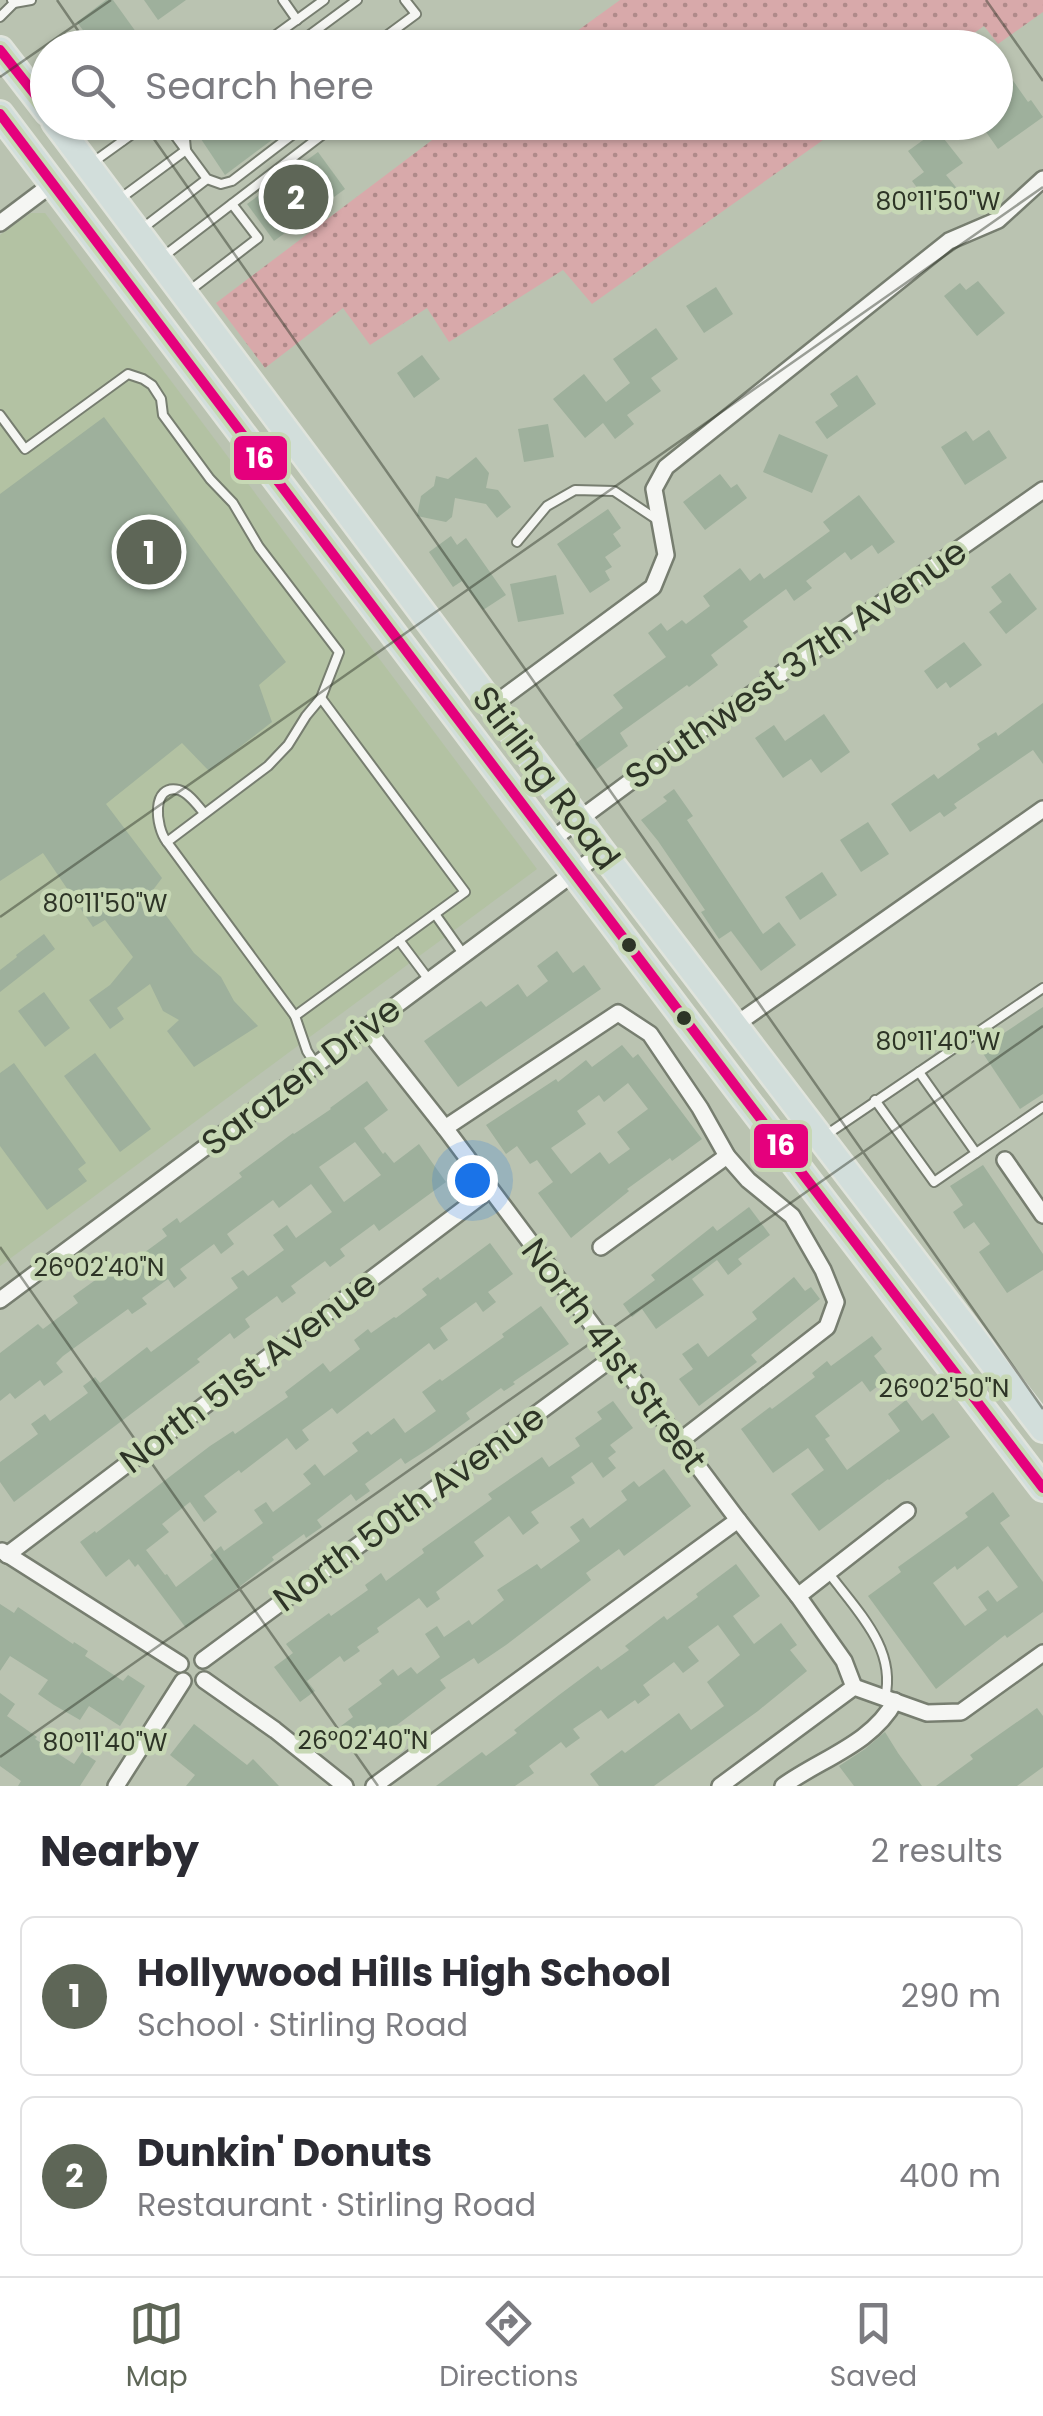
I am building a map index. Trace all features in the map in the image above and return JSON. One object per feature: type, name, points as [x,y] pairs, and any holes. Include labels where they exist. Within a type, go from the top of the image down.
[{"type":"main road","name":"Stirling Road","points":[[0,50],[30,87]]},
{"type":"main road","name":"Stirling Road","points":[[0,114],[1043,1488]]},
{"type":"main road","name":"Stirling Road","points":[[70,140],[602,852],[1043,1429]]},
{"type":"main road","points":[[52,184],[72,185],[116,202]]},
{"type":"street","points":[[492,706],[654,586],[666,556],[654,488],[666,467],[949,241],[998,220],[1043,179]]},
{"type":"street","points":[[0,223],[52,184]]},
{"type":"street","name":"Southwest 37th Avenue","points":[[550,841],[688,739],[1043,490]]},
{"type":"street","points":[[735,1025],[1043,808]]},
{"type":"street","name":"Sarazen Drive","points":[[0,1300],[602,852]]},
{"type":"street","points":[[444,1128],[618,1012],[650,1034],[727,1156],[748,1180],[792,1216],[824,1270],[836,1302],[828,1326],[680,1442]]},
{"type":"street","name":"North 41st Street","points":[[366,1028],[798,1596],[844,1660],[854,1686]]},
{"type":"street","points":[[601,1248],[727,1156]]},
{"type":"street","points":[[1005,1160],[1043,1215]]},
{"type":"street","name":"North 51st Avenue","points":[[4,1552],[489,1190]]},
{"type":"street","name":"North 50th Avenue","points":[[203,1660],[614,1356]]},
{"type":"street","points":[[798,1596],[907,1511]]},
{"type":"street","points":[[374,1786],[738,1520]]},
{"type":"street","points":[[4,1552],[182,1673],[192,1684],[204,1680],[208,1672],[203,1660],[190,1656],[182,1673],[116,1786]]},
{"type":"street","points":[[720,1786],[854,1686],[927,1713],[961,1712],[1043,1653]]},
{"type":"street","points":[[204,1680],[344,1786]]},
{"type":"street","points":[[790,1784],[885,1720],[890,1700]]},
{"type":"lane","points":[[0,16],[13,2],[32,0]]},
{"type":"lane","points":[[283,0],[297,20]]},
{"type":"lane","points":[[283,30],[324,0]]},
{"type":"lane","points":[[316,30],[357,0]]},
{"type":"lane","points":[[394,30],[416,14],[405,0]]},
{"type":"lane","points":[[179,140],[207,179],[221,184],[232,181],[286,140]]},
{"type":"lane","points":[[185,140],[186,150]]},
{"type":"lane","points":[[158,260],[316,140]]},
{"type":"lane","points":[[88,166],[122,141]]},
{"type":"lane","points":[[116,202],[186,150]]},
{"type":"lane","points":[[138,232],[207,179]]},
{"type":"lane","points":[[184,294],[258,238],[232,204]]},
{"type":"lane","points":[[0,415],[25,448],[128,374],[152,385],[161,398],[163,415],[210,479],[234,503],[260,547],[338,652],[321,698],[288,744],[268,766],[168,842]]},
{"type":"lane","points":[[517,542],[547,506],[575,490],[614,491],[660,521]]},
{"type":"lane","points":[[295,1016],[466,892],[321,698]]},
{"type":"lane","points":[[204,814],[182,790],[174,790],[164,794],[158,804],[158,826],[295,1016],[301,1039],[316,1065]]},
{"type":"lane","points":[[435,914],[464,955]]},
{"type":"lane","points":[[399,940],[430,981]]},
{"type":"lane","points":[[822,1138],[1043,988]]},
{"type":"lane","points":[[919,1072],[976,1153]]},
{"type":"lane","points":[[875,1100],[934,1182],[1043,1107]]},
{"type":"lane","points":[[828,1572],[880,1644],[887,1661],[890,1700]]},
{"type":"shaded area","points":[[620,0],[1043,0],[1043,12],[1013,33],[1013,30],[987,30],[984,26],[978,30],[579,30]]},
{"type":"shaded area","points":[[432,140],[823,140],[592,304],[563,270],[449,342],[427,308],[370,345],[343,308],[265,368],[216,303]]},
{"type":"shaded area","points":[[31,213],[45,213],[537,869],[0,1266],[0,235]]},
{"type":"building","points":[[106,0],[113,0],[135,30],[83,30],[77,22]]},
{"type":"building","points":[[144,0],[186,0],[158,20]]},
{"type":"building","points":[[1013,81],[1028,102],[1031,100],[1043,117],[1013,138]]},
{"type":"building","points":[[202,140],[272,140],[225,175]]},
{"type":"building","points":[[923,140],[945,140],[963,163],[946,175],[959,191],[934,210],[912,181],[924,172],[908,151]]},
{"type":"building","points":[[992,140],[1011,140],[998,149]]},
{"type":"building","points":[[318,152],[345,189],[274,241],[247,204]]},
{"type":"building","points":[[978,281],[1005,313],[977,336],[944,296],[960,283],[966,290]]},
{"type":"building","points":[[716,287],[733,314],[704,333],[686,306]]},
{"type":"building","points":[[656,328],[678,359],[651,378],[661,391],[627,415],[634,424],[615,439],[603,423],[585,438],[553,399],[584,374],[606,402],[630,383],[613,359]]},
{"type":"building","points":[[422,355],[440,379],[414,398],[397,373]]},
{"type":"building","points":[[857,375],[876,404],[827,439],[815,422],[838,406],[830,394]]},
{"type":"building","points":[[104,417],[286,662],[259,685],[272,722],[209,771],[182,743],[106,804],[162,878],[150,894],[194,953],[221,977],[234,1001],[258,1026],[194,1067],[167,1031],[179,1020],[163,1011],[150,984],[117,1008],[124,1019],[110,1029],[89,1000],[110,985],[133,957],[105,920],[93,927],[43,853],[0,881],[0,494]]},
{"type":"building","points":[[548,424],[554,457],[524,462],[518,429]]},
{"type":"building","points":[[989,430],[1007,458],[965,485],[941,447],[966,431],[973,441]]},
{"type":"building","points":[[779,434],[828,455],[812,493],[763,472]]},
{"type":"building","points":[[476,457],[489,473],[486,488],[498,490],[511,507],[497,518],[486,504],[455,498],[452,517],[446,522],[417,516],[421,496],[434,486],[436,476],[448,479]]},
{"type":"building","points":[[720,474],[731,488],[737,484],[747,498],[705,530],[683,502]]},
{"type":"building","points":[[859,495],[895,542],[878,554],[872,545],[851,560],[845,552],[806,581],[812,588],[794,601],[786,589],[743,621],[748,627],[711,655],[718,665],[620,733],[628,746],[595,770],[575,744],[623,708],[613,695],[666,657],[648,633],[661,623],[667,631],[682,620],[686,624],[710,606],[703,596],[740,568],[750,581],[760,573],[764,579],[830,531],[823,522]]},
{"type":"building","points":[[608,509],[621,528],[613,534],[621,546],[605,557],[612,567],[605,571],[610,580],[590,593],[557,544]]},
{"type":"building","points":[[451,536],[457,545],[466,538],[506,595],[483,610],[462,581],[453,587],[429,552]]},
{"type":"building","points":[[1010,573],[1037,609],[1006,634],[989,612],[1002,602],[991,587]]},
{"type":"building","points":[[556,575],[564,614],[518,622],[510,584]]},
{"type":"building","points":[[964,642],[982,665],[950,688],[946,682],[937,689],[924,671]]},
{"type":"building","points":[[1043,703],[1043,764],[1033,750],[954,804],[957,808],[944,817],[940,812],[910,832],[891,804],[934,774],[938,779],[980,749],[977,744],[996,732],[998,736]]},
{"type":"building","points":[[824,714],[850,752],[821,773],[811,759],[783,778],[755,738],[774,725],[785,741]]},
{"type":"building","points":[[674,789],[693,816],[687,820],[763,934],[779,922],[796,945],[761,971],[731,931],[719,939],[701,912],[705,910],[641,820],[667,801],[663,797]]},
{"type":"building","points":[[868,822],[889,854],[861,872],[840,840]]},
{"type":"building","points":[[822,872],[837,895],[800,920],[785,897]]},
{"type":"building","points":[[44,934],[55,949],[0,992],[0,970]]},
{"type":"building","points":[[557,951],[573,973],[584,965],[601,989],[458,1087],[424,1041],[481,1001],[486,1007],[518,984],[527,997],[548,981],[537,966]]},
{"type":"building","points":[[44,992],[70,1028],[45,1047],[18,1011]]},
{"type":"building","points":[[1043,1007],[1043,1094],[1020,1109],[980,1049]]},
{"type":"building","points":[[622,1045],[633,1058],[638,1054],[702,1139],[627,1189],[571,1238],[538,1193],[553,1182],[537,1160],[530,1164],[517,1146],[506,1154],[486,1125],[556,1079],[558,1082],[586,1060],[592,1067]],"holes":[[[628,1083],[648,1109],[617,1132],[630,1149],[609,1164],[600,1152],[571,1174],[551,1148],[586,1124],[577,1111],[599,1095],[604,1102]]]},
{"type":"building","points":[[95,1053],[151,1129],[120,1152],[64,1076]]},
{"type":"building","points":[[14,1063],[86,1163],[78,1169],[87,1181],[47,1210],[0,1146],[0,1073]]},
{"type":"building","points":[[367,1081],[388,1110],[364,1128],[383,1154],[394,1163],[419,1144],[446,1182],[379,1231],[374,1224],[340,1249],[345,1256],[330,1267],[325,1261],[291,1286],[296,1293],[282,1303],[277,1296],[245,1319],[250,1327],[234,1339],[230,1333],[197,1359],[200,1362],[14,1502],[0,1482],[0,1462],[38,1434],[31,1424],[45,1414],[50,1421],[88,1393],[83,1386],[95,1377],[100,1383],[147,1347],[151,1352],[238,1288],[231,1278],[243,1270],[248,1276],[284,1250],[273,1235],[287,1225],[296,1238],[332,1212],[311,1184],[279,1208],[273,1200],[227,1234],[234,1244],[221,1254],[214,1244],[180,1269],[187,1278],[174,1288],[168,1279],[142,1298],[147,1304],[132,1314],[128,1309],[63,1356],[56,1363],[63,1372],[44,1386],[40,1380],[15,1399],[10,1393],[0,1401],[0,1353],[38,1324],[43,1329],[78,1303],[73,1296],[129,1256],[133,1261],[167,1236],[162,1229],[177,1218],[180,1223],[242,1177],[239,1173]],"holes":[[[355,1142],[381,1175],[344,1202],[319,1167]]]},
{"type":"building","points":[[983,1165],[1043,1254],[1043,1270],[1007,1293],[979,1252],[990,1244],[974,1222],[964,1229],[953,1212],[963,1205],[950,1186]]},
{"type":"building","points":[[749,1207],[770,1235],[738,1259],[742,1264],[728,1275],[717,1260],[692,1279],[704,1295],[656,1329],[642,1309],[632,1317],[623,1304],[655,1280],[651,1275],[713,1226],[717,1231]]},
{"type":"building","points":[[490,1243],[513,1274],[488,1292],[496,1302],[483,1312],[476,1302],[440,1328],[448,1340],[434,1350],[429,1343],[337,1414],[332,1408],[302,1430],[309,1440],[296,1450],[287,1438],[204,1496],[217,1512],[204,1522],[190,1502],[162,1524],[169,1532],[146,1550],[165,1575],[176,1587],[213,1559],[210,1555],[221,1546],[224,1551],[263,1523],[254,1510],[266,1502],[273,1512],[311,1484],[303,1474],[315,1464],[324,1476],[358,1451],[352,1443],[368,1431],[371,1435],[394,1418],[405,1433],[436,1411],[422,1392],[504,1337],[502,1334],[541,1306],[569,1344],[515,1384],[504,1391],[501,1388],[466,1413],[470,1419],[430,1448],[405,1464],[401,1458],[365,1484],[370,1491],[356,1501],[351,1494],[317,1520],[322,1527],[306,1538],[304,1534],[272,1557],[274,1560],[186,1628],[138,1564],[135,1567],[129,1559],[106,1577],[80,1542],[210,1446],[233,1431],[235,1434],[288,1397],[285,1392],[323,1363],[330,1372],[360,1349],[354,1340],[368,1329],[371,1333],[396,1318],[427,1295],[422,1289]]},
{"type":"building","points":[[794,1277],[805,1291],[811,1287],[820,1299],[751,1355],[757,1362],[699,1406],[679,1379],[693,1369],[682,1354],[698,1343],[708,1357],[757,1319],[752,1312]]},
{"type":"building","points":[[872,1336],[882,1349],[874,1356],[890,1377],[870,1392],[862,1381],[815,1416],[830,1436],[825,1439],[847,1470],[900,1431],[888,1414],[906,1400],[922,1421],[933,1413],[950,1437],[819,1531],[791,1494],[824,1470],[808,1448],[773,1473],[741,1429],[815,1377],[812,1373],[827,1361],[831,1366]]},
{"type":"building","points":[[613,1401],[633,1428],[610,1445],[616,1452],[608,1458],[616,1468],[603,1478],[592,1462],[571,1477],[575,1483],[531,1512],[539,1523],[523,1535],[509,1516],[474,1542],[484,1556],[436,1592],[440,1599],[427,1608],[419,1598],[377,1628],[379,1632],[357,1647],[360,1651],[344,1662],[340,1656],[307,1681],[315,1691],[300,1702],[274,1667],[293,1653],[286,1644],[368,1590],[365,1585],[381,1573],[386,1581],[424,1553],[422,1549],[492,1499],[488,1494],[542,1457],[549,1467],[580,1446],[575,1438],[602,1419],[597,1412]]},
{"type":"building","points":[[664,1469],[691,1506],[624,1556],[619,1549],[586,1573],[591,1580],[506,1645],[478,1664],[474,1658],[440,1680],[446,1688],[381,1737],[376,1730],[355,1745],[341,1726],[353,1717],[348,1709],[382,1684],[379,1680],[393,1669],[398,1676],[411,1667],[417,1674],[440,1657],[425,1634],[437,1626],[444,1637],[469,1620],[472,1625],[504,1600],[497,1590],[537,1564],[541,1569],[580,1541],[570,1527],[583,1518],[590,1528],[627,1500],[621,1491],[634,1481],[639,1487]]},
{"type":"building","points":[[993,1492],[1010,1516],[1000,1523],[1043,1582],[1043,1612],[1007,1638],[1005,1635],[936,1689],[868,1596],[901,1572],[898,1567],[968,1517],[965,1513]],"holes":[[[988,1546],[1018,1587],[997,1602],[988,1590],[978,1597],[987,1610],[965,1626],[933,1583]]]},
{"type":"building","points":[[736,1564],[760,1596],[733,1616],[754,1644],[781,1623],[797,1645],[790,1650],[807,1671],[758,1711],[654,1786],[599,1786],[590,1774],[679,1713],[691,1730],[724,1706],[707,1682],[740,1655],[718,1625],[688,1647],[699,1661],[683,1673],[674,1662],[643,1685],[650,1695],[638,1704],[635,1700],[608,1719],[601,1710],[573,1729],[580,1738],[566,1748],[561,1742],[529,1766],[534,1773],[515,1786],[436,1786],[482,1752],[486,1756],[559,1695],[598,1666],[601,1670],[629,1650],[625,1646],[664,1616],[667,1620]]},
{"type":"building","points":[[0,1604],[14,1613],[18,1607],[74,1642],[88,1651],[85,1656],[123,1681],[128,1675],[145,1686],[120,1726],[89,1706],[80,1720],[54,1705],[38,1694],[48,1680],[10,1656],[0,1671]]},
{"type":"building","points":[[0,1693],[15,1704],[7,1716],[35,1739],[74,1764],[82,1752],[96,1761],[80,1786],[18,1786],[21,1781],[0,1766]]},
{"type":"building","points":[[1037,1708],[1043,1716],[1043,1767],[1017,1786],[936,1786],[973,1759],[970,1755]]},
{"type":"building","points":[[194,1724],[247,1765],[253,1759],[279,1786],[186,1786],[195,1775],[170,1755]]},
{"type":"building","points":[[885,1732],[922,1786],[854,1786],[839,1766]]},
{"type":"transit line","name":"16","points":[[0,50],[30,88]]},
{"type":"transit line","name":"16","points":[[0,114],[1043,1488]]},
{"type":"place","name":"Dunkin' Donuts","points":[[296,197]]},
{"type":"place","name":"Hollywood Hills High School","points":[[149,552]]}]
